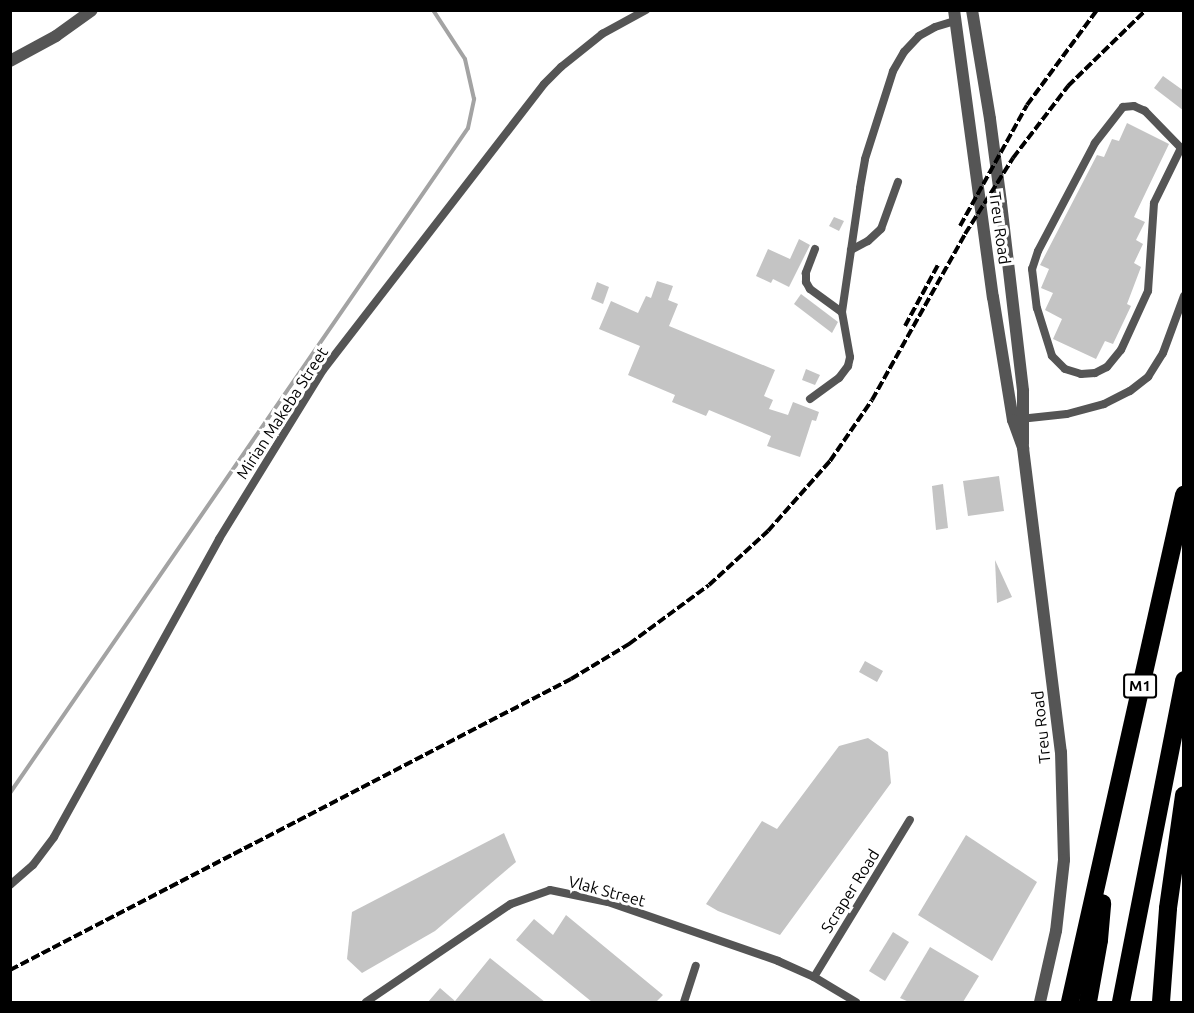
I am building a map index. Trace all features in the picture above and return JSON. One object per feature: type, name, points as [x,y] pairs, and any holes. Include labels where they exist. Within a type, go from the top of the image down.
[{"type":"highway","name":"M1","points":[[1070,1002],[1184,495]]},
{"type":"highway","name":"M1","points":[[1121,1002],[1184,680]]},
{"type":"highway","points":[[1161,1002],[1168,908],[1184,795]]},
{"type":"highway","points":[[1088,1002],[1100,940],[1103,895],[1102,864]]},
{"type":"street","points":[[10,61],[56,36],[92,10]]},
{"type":"street","name":"Treu Road","points":[[972,10],[990,119],[1019,419],[1060,752],[1064,860],[1056,931],[1040,1002]]},
{"type":"street","name":"Treu Road","points":[[954,16],[983,237],[1019,419]]},
{"type":"lane","name":"Mirian Makeba Street","points":[[10,885],[33,865],[54,837],[229,522],[323,370],[544,84],[561,66],[602,34],[646,10]]},
{"type":"lane","points":[[810,399],[839,378],[849,366],[850,357],[842,312],[851,250],[865,159],[893,71],[904,52],[919,36],[954,16]]},
{"type":"lane","points":[[1134,106],[1145,111],[1182,149],[1154,203],[1148,291],[1121,350],[1107,367],[1095,373],[1081,374],[1065,369],[1052,356],[1037,308],[1032,269],[1038,251],[1095,143],[1123,107],[1134,106]]},
{"type":"lane","points":[[851,250],[861,247],[881,230],[898,182]]},
{"type":"lane","points":[[815,249],[806,273],[806,282],[810,290],[842,312]]},
{"type":"lane","points":[[1019,419],[1067,414],[1104,404],[1130,391],[1148,377],[1163,353],[1184,296]]},
{"type":"lane","name":"Scraper Road","points":[[814,977],[910,820]]},
{"type":"lane","name":"Vlak Street","points":[[366,1002],[511,904],[550,890],[608,902],[778,961],[814,977],[856,1002]]},
{"type":"lane","points":[[684,1002],[696,966]]},
{"type":"building","points":[[1163,76],[1184,91],[1184,111],[1154,88]]},
{"type":"building","points":[[1127,123],[1169,144],[1134,217],[1145,222],[1136,240],[1143,244],[1134,263],[1141,267],[1127,304],[1131,306],[1113,344],[1105,341],[1096,359],[1053,339],[1062,319],[1045,310],[1053,293],[1041,288],[1049,269],[1040,265],[1097,155],[1104,157],[1112,139],[1119,141]]},
{"type":"building","points":[[834,217],[844,221],[839,231],[829,226]]},
{"type":"building","points":[[799,239],[810,245],[789,287],[773,279],[771,283],[756,276],[768,249],[790,259]]},
{"type":"building","points":[[657,281],[673,286],[668,300],[678,304],[669,326],[775,370],[764,396],[773,400],[769,409],[788,415],[793,402],[819,412],[816,421],[812,420],[800,457],[767,446],[771,436],[709,410],[706,416],[672,402],[675,395],[628,375],[640,346],[599,329],[611,301],[638,313],[646,296],[651,298]]},
{"type":"building","points":[[597,282],[609,287],[603,304],[591,299]]},
{"type":"building","points":[[801,294],[838,322],[832,333],[794,304]]},
{"type":"building","points":[[806,369],[820,375],[815,385],[802,380]]},
{"type":"building","points":[[999,476],[1004,511],[968,516],[963,481]]},
{"type":"building","points":[[943,484],[948,528],[936,530],[932,486]]},
{"type":"building","points":[[995,560],[1012,597],[997,603]]},
{"type":"building","points":[[865,661],[883,671],[877,682],[859,672]]},
{"type":"building","points":[[868,738],[888,752],[891,783],[780,935],[718,911],[706,904],[762,821],[777,829],[839,746]]},
{"type":"building","points":[[504,833],[516,862],[435,931],[362,973],[347,959],[352,912]]},
{"type":"building","points":[[966,835],[1037,882],[992,961],[918,915]]},
{"type":"building","points":[[566,915],[663,995],[656,1002],[592,1002],[516,940],[534,919],[553,935]]},
{"type":"building","points":[[893,932],[909,942],[885,981],[869,971]]},
{"type":"building","points":[[930,947],[979,976],[963,1002],[909,1002],[900,998]]},
{"type":"building","points":[[490,958],[545,1002],[428,1002],[440,988],[455,1001]]},
{"type":"waterway","points":[[10,793],[468,128],[474,99],[465,59],[433,10]]},
{"type":"railway","points":[[960,226],[1027,105],[1097,10]]},
{"type":"railway","points":[[10,970],[571,679],[629,644],[709,585],[768,531],[830,461],[872,400],[965,234],[1013,158],[1068,86],[1146,10]]},
{"type":"railway","points":[[905,326],[938,265]]}]
